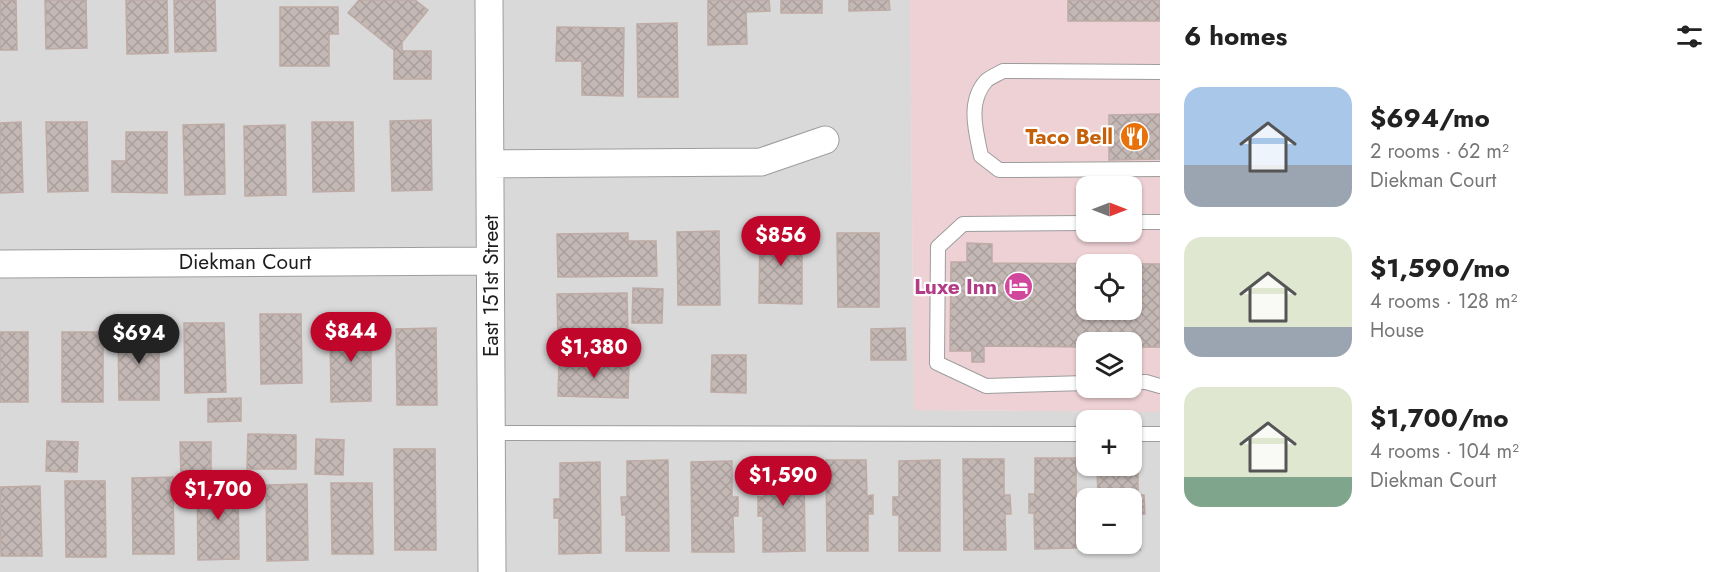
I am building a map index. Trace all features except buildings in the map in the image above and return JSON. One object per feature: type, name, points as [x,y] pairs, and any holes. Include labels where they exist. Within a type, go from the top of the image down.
[{"type":"street","name":"East 151st Street","points":[[489,0],[492,572]]},
{"type":"street","points":[[490,164],[761,162],[825,140]]},
{"type":"street","name":"Diekman Court","points":[[0,264],[490,261]]},
{"type":"lane","points":[[1160,72],[1003,71],[987,80],[978,97],[973,121],[981,156],[999,170],[1160,169]]},
{"type":"lane","points":[[1142,222],[1160,222]]},
{"type":"lane","points":[[1076,223],[963,224],[938,248],[936,363],[986,386],[1076,383]]},
{"type":"lane","points":[[1142,382],[1160,386]]},
{"type":"lane","points":[[491,433],[1076,434]]},
{"type":"lane","points":[[1142,434],[1160,434]]},
{"type":"shaded area","points":[[0,0],[910,0],[914,410],[1076,411],[1076,476],[1142,476],[1142,412],[1160,412],[1160,572],[0,572]]},
{"type":"shaded area","points":[[910,0],[1160,0],[1160,412],[1142,412],[1142,410],[914,410]]},
{"type":"place","name":"Taco Bell","points":[[1134,137]]},
{"type":"place","name":"Luxe Inn","points":[[1018,287]]}]
